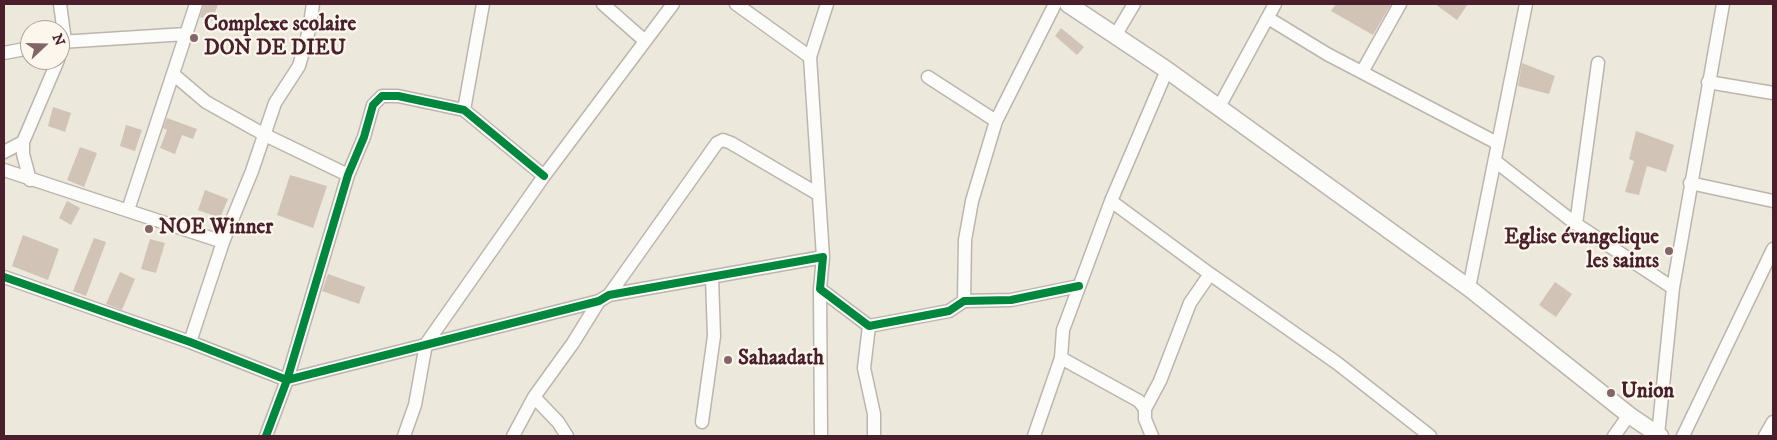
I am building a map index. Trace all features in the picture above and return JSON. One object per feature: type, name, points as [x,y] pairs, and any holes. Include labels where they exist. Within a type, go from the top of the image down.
[{"type":"main road","points":[[1068,4],[1167,70],[1469,288],[1629,415],[1659,436]]},
{"type":"street","points":[[60,4],[61,20]]},
{"type":"street","points":[[128,210],[196,4]]},
{"type":"street","points":[[190,342],[223,242],[265,135],[275,103],[299,66],[309,30],[313,4]]},
{"type":"street","points":[[464,110],[483,4]]},
{"type":"street","points":[[604,4],[645,41]]},
{"type":"street","points":[[404,436],[415,405],[426,344],[544,176],[673,4]]},
{"type":"street","points":[[736,4],[810,57]]},
{"type":"street","points":[[821,436],[820,289],[823,257],[810,57],[827,4]]},
{"type":"street","points":[[964,301],[965,240],[972,201],[996,122],[1055,4]]},
{"type":"street","points":[[1115,36],[1134,4]]},
{"type":"street","points":[[1219,107],[1275,4]]},
{"type":"street","points":[[1362,72],[1400,4]]},
{"type":"street","points":[[1469,288],[1526,4]]},
{"type":"street","points":[[1659,436],[1673,288],[1723,4]]},
{"type":"street","points":[[1268,18],[1362,72],[1497,143]]},
{"type":"street","points":[[70,41],[186,34]]},
{"type":"street","points":[[4,53],[20,50]]},
{"type":"street","points":[[1576,224],[1598,63]]},
{"type":"street","points":[[30,180],[22,142],[54,70]]},
{"type":"street","points":[[1034,436],[1061,358],[1063,330],[1111,200],[1167,70]]},
{"type":"street","points":[[173,74],[206,102],[265,135],[348,175]]},
{"type":"street","points":[[928,77],[996,122]]},
{"type":"street","points":[[1708,82],[1773,93]]},
{"type":"street","points":[[266,436],[287,380],[348,175],[364,137],[372,105],[382,96],[398,96],[464,110],[544,176]]},
{"type":"street","points":[[513,436],[534,397],[716,142],[723,140],[731,143],[818,194]]},
{"type":"street","points":[[4,152],[22,142]]},
{"type":"street","points":[[1495,161],[1576,224],[1673,288]]},
{"type":"street","points":[[4,170],[223,242]]},
{"type":"street","points":[[1690,183],[1773,201]]},
{"type":"street","points":[[1111,200],[1210,274],[1337,363],[1430,436]]},
{"type":"street","points":[[1683,436],[1773,249]]},
{"type":"street","points":[[4,277],[190,342],[287,380],[604,298],[823,257]]},
{"type":"street","points":[[1152,436],[1145,419],[1145,409],[1160,381],[1190,303],[1210,274]]},
{"type":"street","points":[[702,422],[714,336],[712,278]]},
{"type":"street","points":[[820,289],[869,326],[950,311],[964,301],[1011,300],[1079,286]]},
{"type":"street","points":[[869,326],[864,368],[874,414],[874,436]]},
{"type":"street","points":[[1061,358],[1138,401],[1145,409]]},
{"type":"street","points":[[534,397],[558,422],[567,436]]},
{"type":"street","points":[[1614,436],[1629,415]]},
{"type":"street","points":[[1765,436],[1773,422]]},
{"type":"building","points":[[204,4],[218,4],[212,21],[200,17]]},
{"type":"building","points":[[1336,4],[1391,4],[1373,35],[1331,11]]},
{"type":"building","points":[[1435,4],[1468,4],[1457,20]]},
{"type":"building","points":[[1061,28],[1084,47],[1077,55],[1055,36]]},
{"type":"building","points":[[1522,63],[1555,76],[1549,94],[1518,86]]},
{"type":"building","points":[[53,107],[71,113],[65,132],[48,126]]},
{"type":"building","points":[[167,118],[197,129],[193,139],[182,135],[175,154],[160,148],[167,130],[163,128]]},
{"type":"building","points":[[126,125],[142,130],[135,151],[120,146]]},
{"type":"building","points":[[1636,131],[1674,145],[1666,172],[1647,166],[1639,195],[1625,192],[1634,161],[1629,159]]},
{"type":"building","points":[[80,147],[97,153],[84,187],[67,180]]},
{"type":"building","points":[[290,175],[327,186],[313,228],[277,215]]},
{"type":"building","points":[[205,190],[228,199],[220,218],[198,210]]},
{"type":"building","points":[[67,201],[80,208],[71,225],[59,218]]},
{"type":"building","points":[[23,235],[59,249],[48,280],[12,266]]},
{"type":"building","points":[[94,238],[106,242],[86,296],[73,291]]},
{"type":"building","points":[[150,239],[165,243],[156,273],[141,269]]},
{"type":"building","points":[[120,272],[135,279],[122,310],[106,304]]},
{"type":"building","points":[[328,274],[365,287],[359,304],[322,291]]},
{"type":"building","points":[[1555,282],[1572,294],[1556,317],[1539,305]]},
{"type":"cycle path","points":[[266,436],[287,380],[348,175],[364,137],[373,105],[382,96],[398,96],[464,110],[544,176]]},
{"type":"cycle path","points":[[4,277],[190,342],[287,380],[599,301],[609,295],[823,257],[820,289],[869,326],[949,311],[964,301],[1011,300],[1079,286]]},
{"type":"place","name":"Complexe scolaire DON DE DIEU","points":[[194,38]]},
{"type":"place","name":"NOE Winner","points":[[149,229]]},
{"type":"place","name":"Eglise évangelique les saints","points":[[1669,251]]},
{"type":"place","name":"Sahaadath","points":[[728,360]]},
{"type":"place","name":"Union","points":[[1611,393]]}]
